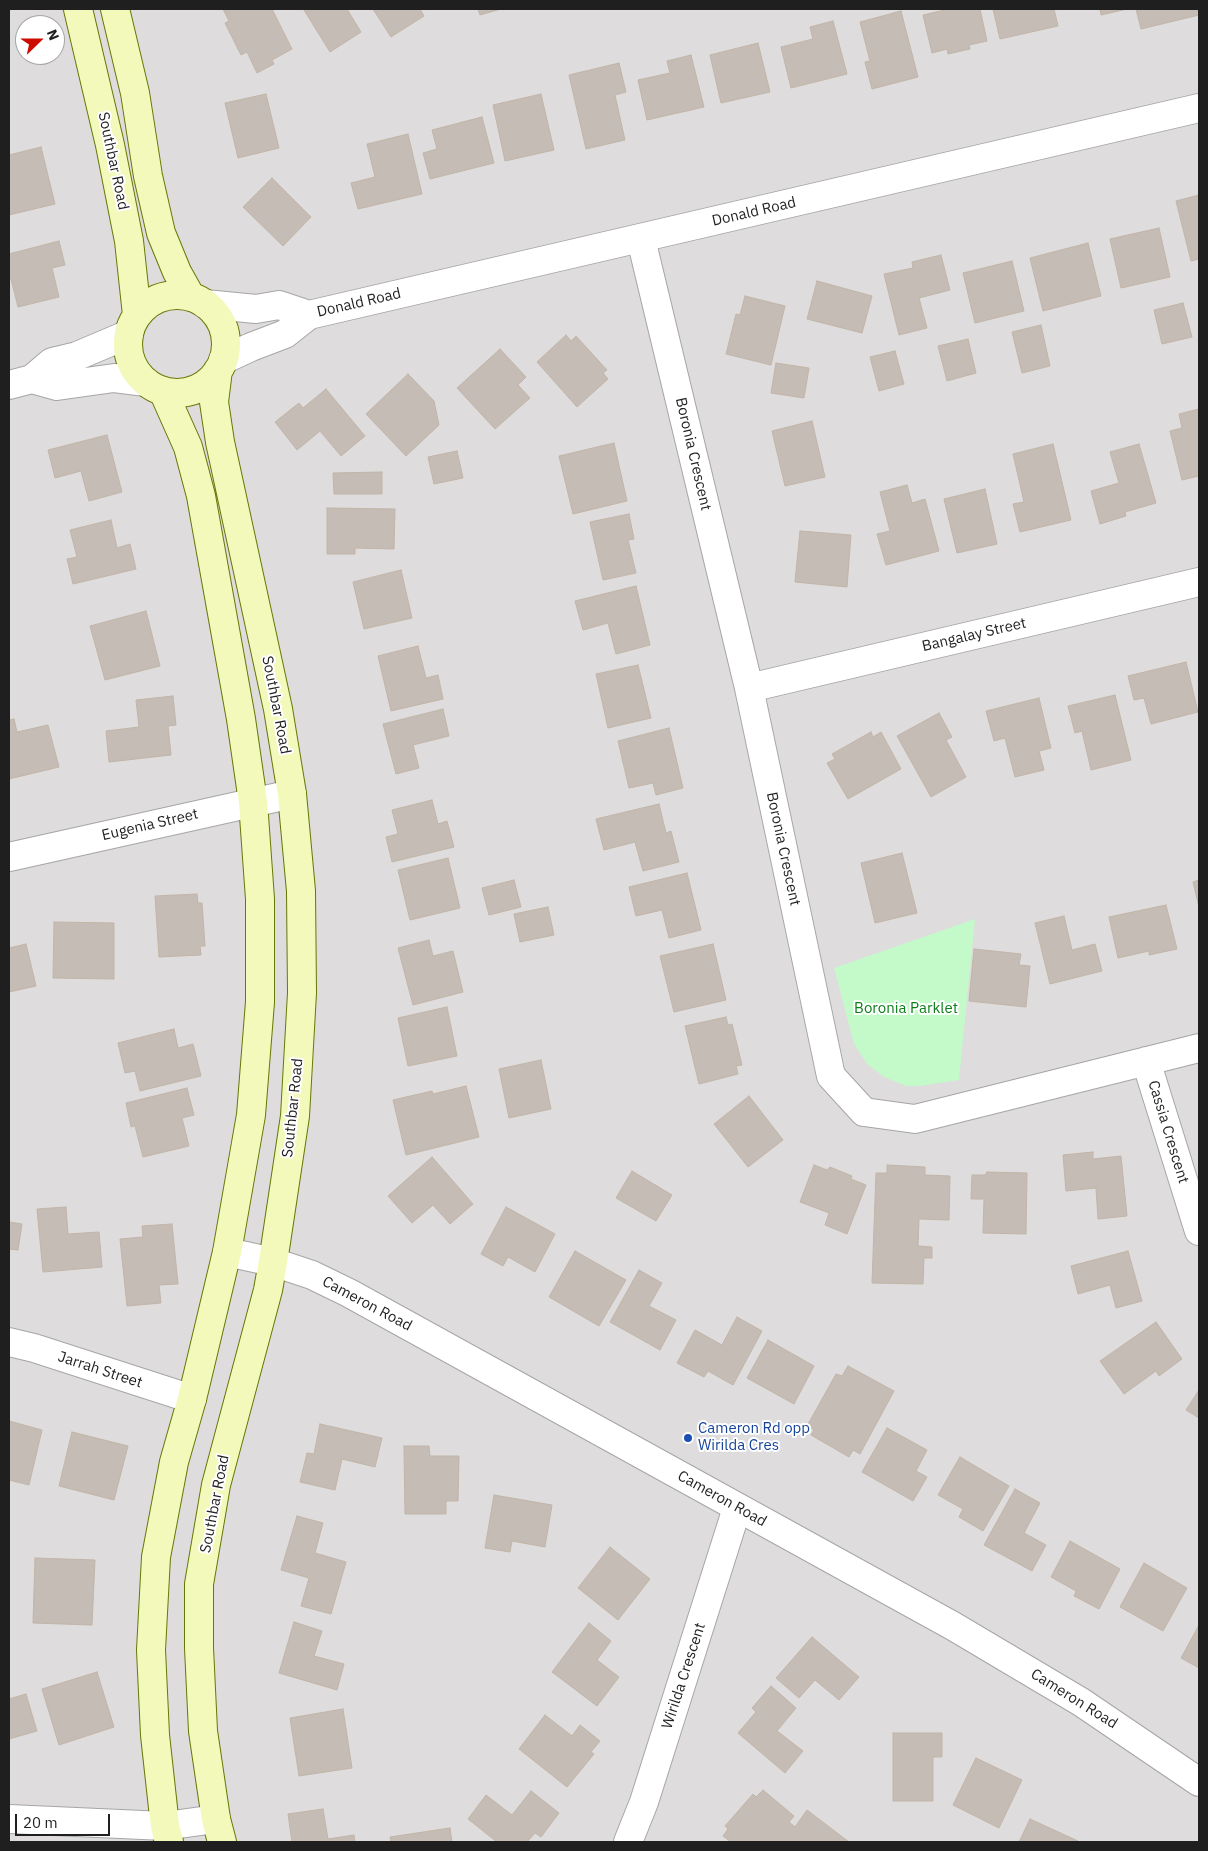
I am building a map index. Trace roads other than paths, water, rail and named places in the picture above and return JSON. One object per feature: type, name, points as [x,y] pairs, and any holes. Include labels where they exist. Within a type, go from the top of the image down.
[{"type":"main road","name":"Southbar Road","points":[[78,9],[110,145],[129,241],[133,325]]},
{"type":"main road","name":"Southbar Road","points":[[115,9],[135,93],[148,176],[161,233],[171,259],[198,301]]},
{"type":"main road","points":[[155,386],[173,393],[194,390],[203,385],[221,365],[226,345],[223,329],[216,315],[198,301],[176,295],[148,304],[133,325],[128,345],[133,366],[155,386],[188,448],[201,496],[241,719],[253,802],[260,899],[260,1002],[250,1115],[227,1252],[192,1399],[174,1462],[156,1556],[151,1650],[155,1736],[167,1834]]},
{"type":"main road","name":"Southbar Road","points":[[219,1831],[203,1731],[199,1648],[199,1584],[216,1485],[263,1308],[273,1262],[295,1116],[302,993],[301,891],[292,794],[278,709],[220,442],[214,402],[221,365]]},
{"type":"street","name":"Donald Road","points":[[221,365],[252,347],[285,334],[309,315],[1199,108]]},
{"type":"street","name":"Boronia Crescent","points":[[641,239],[749,688],[831,1076],[864,1112],[915,1119],[1199,1048]]},
{"type":"street","name":"Donald Road","points":[[198,301],[256,309],[279,305],[309,315]]},
{"type":"street","points":[[20,382],[52,362],[77,356],[133,325]]},
{"type":"street","points":[[20,382],[57,386],[114,378],[155,386]]},
{"type":"street","name":"Bangalay Street","points":[[749,688],[1199,582]]},
{"type":"street","name":"Eugenia Street","points":[[9,858],[292,794]]},
{"type":"street","name":"Cassia Crescent","points":[[1146,1061],[1199,1231]]},
{"type":"street","name":"Cameron Road","points":[[227,1252],[273,1262],[312,1275],[349,1293],[953,1626],[1064,1692],[1199,1782]]},
{"type":"street","name":"Jarrah Street","points":[[9,1342],[43,1351],[192,1399]]},
{"type":"street","name":"Wirilda Crescent","points":[[628,1842],[644,1802],[737,1508]]},
{"type":"street","points":[[9,1819],[167,1834],[219,1831]]},
{"type":"place","name":"Cameron Rd opp Wirilda Cres","points":[[688,1438]]},
{"type":"park label","name":"Boronia Parklet","points":[[906,1009]]}]
